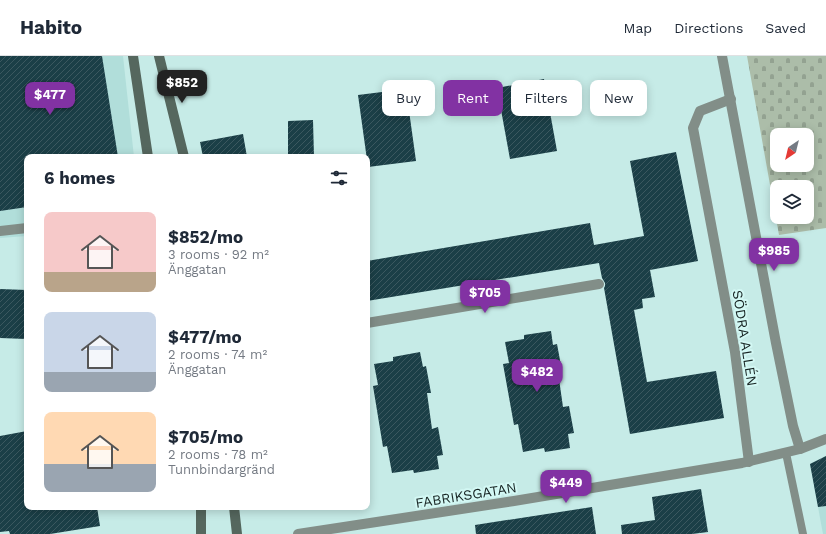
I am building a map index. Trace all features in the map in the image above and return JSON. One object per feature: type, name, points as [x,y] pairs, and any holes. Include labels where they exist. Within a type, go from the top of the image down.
[{"type":"street","points":[[133,56],[148,154]]},
{"type":"street","points":[[159,56],[183,154]]},
{"type":"street","name":"SÖDRA ALLÉN","points":[[722,56],[776,343],[800,449]]},
{"type":"street","name":"SÖDRA ALLÉN","points":[[731,99],[700,111],[693,128],[734,352],[749,462]]},
{"type":"street","points":[[0,231],[24,228]]},
{"type":"street","points":[[370,322],[598,284]]},
{"type":"street","name":"FABRIKSGATAN","points":[[298,534],[514,501],[749,462],[800,449],[826,439]]},
{"type":"street","points":[[201,510],[201,534]]},
{"type":"street","points":[[234,510],[237,534]]},
{"type":"lane","points":[[786,453],[803,534]]},
{"type":"shaded area","points":[[0,56],[123,56],[134,154],[24,154],[24,236],[0,238]]},
{"type":"shaded area","points":[[826,456],[826,534],[823,534],[810,464]]},
{"type":"green space","points":[[747,56],[826,56],[826,228],[779,235],[777,224],[814,224],[814,180],[770,180],[770,185]]},
{"type":"building","points":[[0,56],[102,56],[118,154],[24,154],[24,207],[0,211]]},
{"type":"building","points":[[511,85],[511,116],[551,116],[557,151],[510,159],[502,116],[503,87]]},
{"type":"building","points":[[382,92],[382,116],[410,116],[416,161],[370,167],[370,154],[366,154],[358,95]]},
{"type":"building","points":[[313,120],[314,154],[288,154],[288,121]]},
{"type":"building","points":[[243,134],[246,154],[202,154],[200,142]]},
{"type":"building","points":[[676,152],[698,261],[650,270],[655,297],[642,299],[643,308],[634,310],[647,382],[716,371],[724,418],[630,434],[604,288],[605,283],[602,278],[599,263],[370,301],[370,260],[590,223],[594,245],[644,236],[630,161]]},
{"type":"building","points":[[0,289],[24,290],[24,339],[0,338]]},
{"type":"building","points":[[551,331],[553,345],[557,344],[562,371],[558,372],[563,407],[569,406],[574,433],[568,434],[570,448],[545,452],[544,448],[523,452],[518,424],[514,425],[503,364],[509,363],[505,342],[524,339],[524,335]]},
{"type":"building","points":[[420,352],[423,367],[426,366],[431,393],[427,393],[432,429],[438,427],[443,455],[437,456],[439,469],[414,473],[413,470],[392,473],[387,446],[383,447],[373,386],[378,385],[374,364],[393,361],[393,357]]},
{"type":"building","points":[[24,432],[24,510],[97,510],[100,526],[50,534],[10,534],[9,531],[0,532],[0,436]]},
{"type":"building","points":[[826,456],[826,506],[818,507],[810,464]]},
{"type":"building","points":[[701,489],[708,532],[692,534],[622,534],[621,525],[655,520],[652,497]]},
{"type":"building","points":[[592,507],[596,534],[476,534],[475,525]]}]
